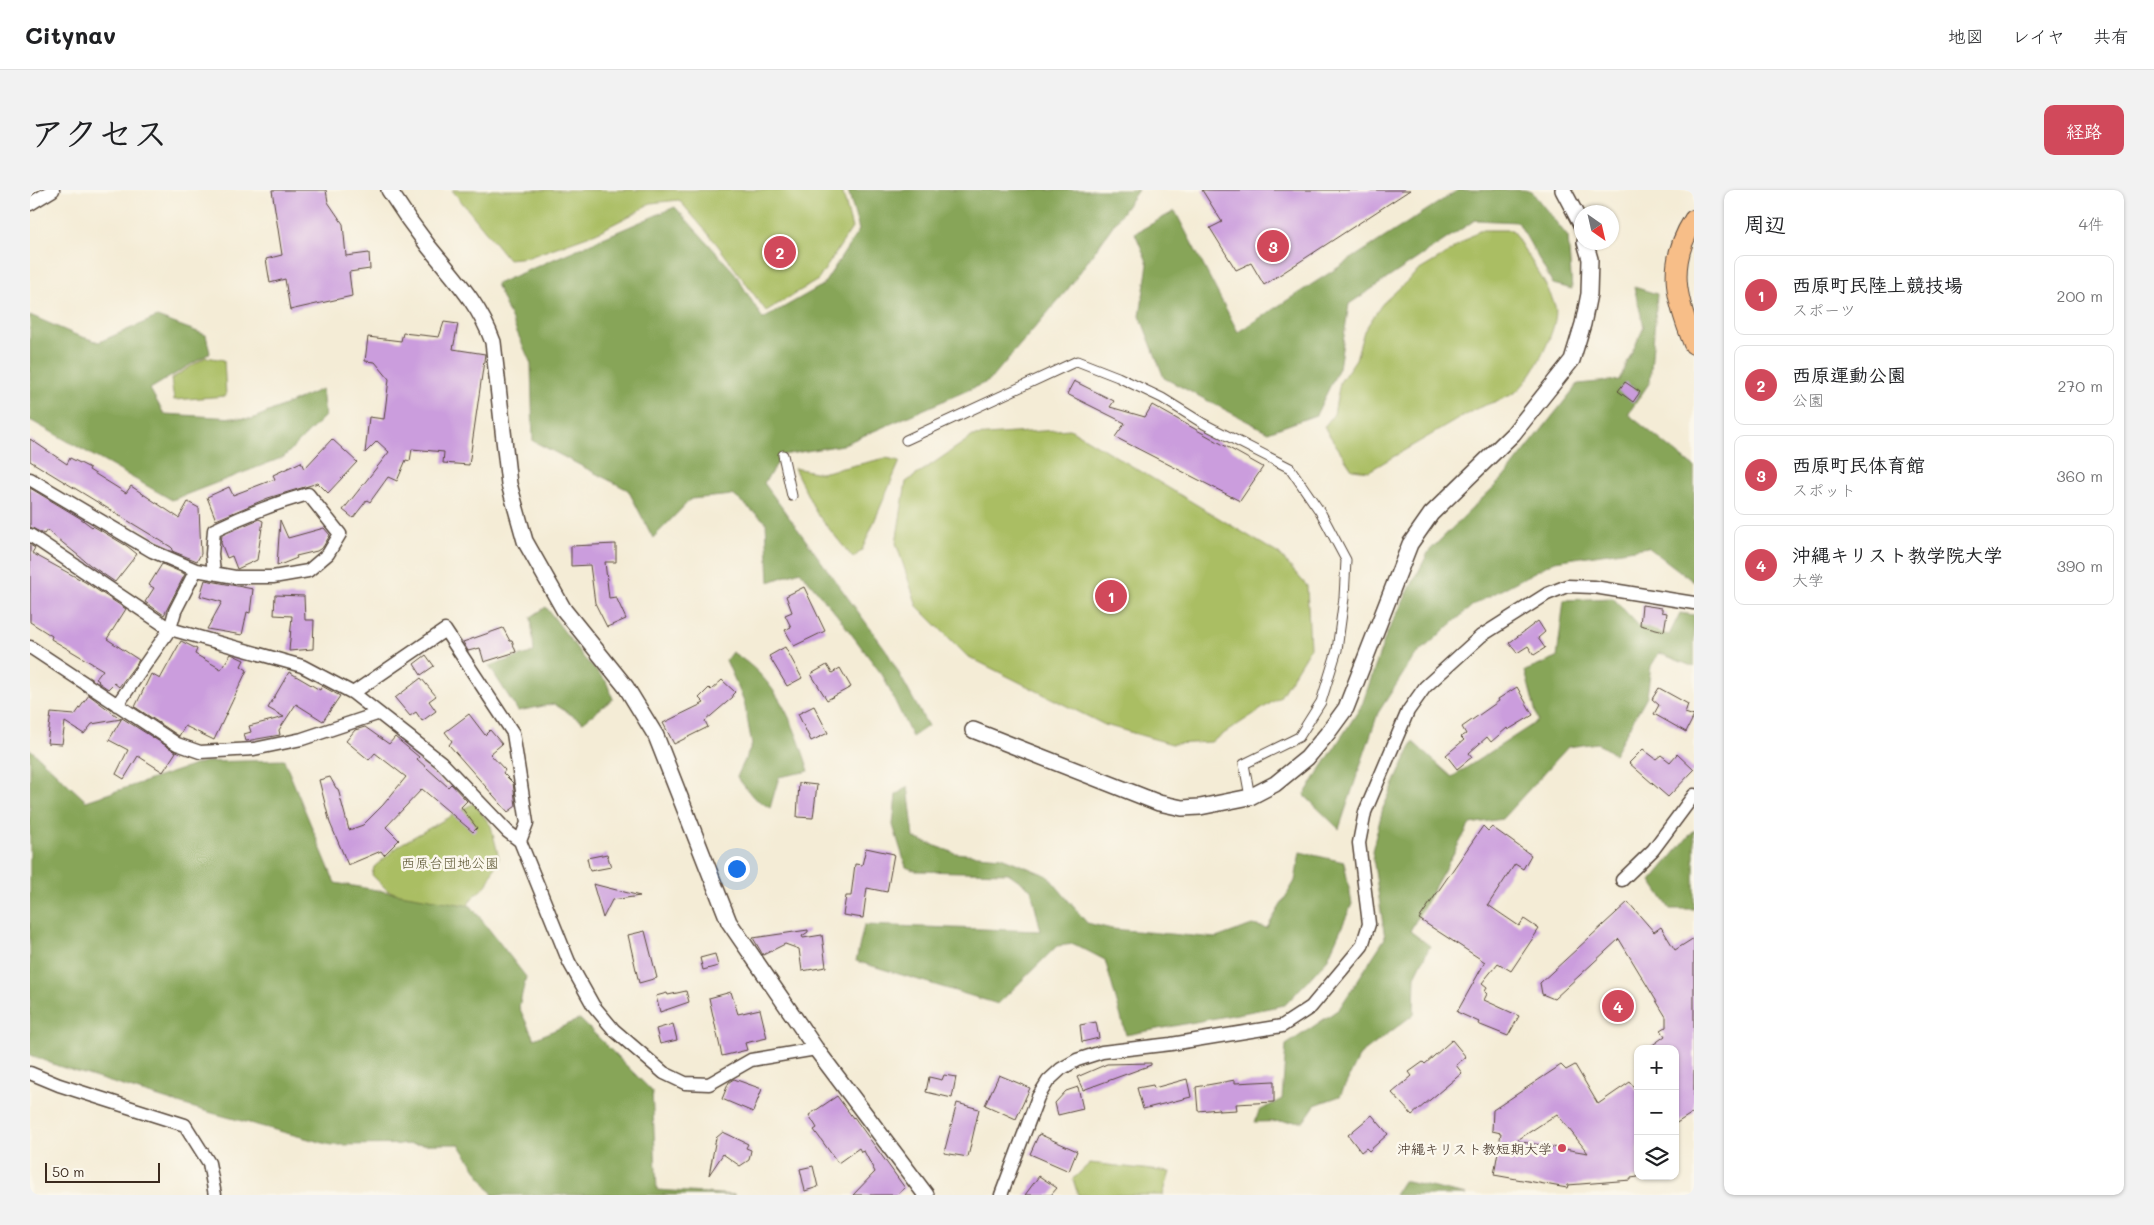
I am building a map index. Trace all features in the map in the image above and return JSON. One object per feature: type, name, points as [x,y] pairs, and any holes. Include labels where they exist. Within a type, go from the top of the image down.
[{"type":"main road","points":[[1694,220],[1688,229],[1676,266],[1676,289],[1682,313],[1694,344]]},
{"type":"street","points":[[389,190],[428,246],[470,296],[486,321],[493,342],[509,484],[525,541],[564,610],[626,687],[656,736],[729,922],[816,1049],[926,1195]]},
{"type":"street","points":[[1564,190],[1574,210]]},
{"type":"street","points":[[30,204],[51,191]]},
{"type":"street","points":[[973,730],[1159,803],[1182,808],[1200,807],[1250,797],[1275,784],[1307,758],[1346,708],[1410,544],[1431,514],[1513,434],[1572,360],[1583,324],[1589,294],[1590,259],[1588,250]]},
{"type":"street","points":[[906,440],[1077,360],[1162,398],[1204,424],[1290,468],[1321,513],[1346,560],[1344,598],[1337,650],[1321,702],[1299,737],[1244,764],[1250,797]]},
{"type":"street","points":[[783,455],[792,496]]},
{"type":"street","points":[[30,479],[152,551],[196,570],[235,577],[273,577],[308,571],[328,554],[340,534],[308,494],[280,502],[214,530],[212,554],[214,573]]},
{"type":"street","points":[[30,535],[170,629],[302,666],[353,693],[441,762],[508,832],[520,841],[569,962],[593,1005],[614,1030],[664,1073],[685,1083],[709,1084],[751,1060],[816,1049]]},
{"type":"street","points":[[117,705],[170,629],[174,611],[196,570]]},
{"type":"street","points":[[1001,1195],[1038,1097],[1048,1080],[1069,1064],[1102,1052],[1171,1044],[1282,1026],[1311,1007],[1362,946],[1369,924],[1359,843],[1365,812],[1408,710],[1425,687],[1481,636],[1547,594],[1567,586],[1594,587],[1694,603]]},
{"type":"street","points":[[353,693],[445,630],[514,733],[527,823],[520,841]]},
{"type":"street","points":[[30,648],[177,744],[200,752],[264,747],[302,739],[378,714]]},
{"type":"street","points":[[1622,880],[1653,850],[1694,795]]},
{"type":"street","points":[[30,1073],[59,1086],[185,1125],[209,1162],[215,1195]]},
{"type":"green space","points":[[452,190],[842,190],[852,228],[818,280],[766,311],[716,243],[679,200],[651,203],[596,233],[529,257],[508,259]]},
{"type":"green space","points":[[848,190],[1138,190],[1068,289],[989,381],[842,445],[783,455],[764,483],[886,650],[928,726],[912,737],[883,676],[837,615],[800,571],[769,582],[766,522],[733,495],[691,499],[653,538],[628,490],[533,441],[531,364],[496,284],[675,207],[734,272],[763,319],[823,285],[859,230]]},
{"type":"green space","points":[[1458,190],[1524,190],[1532,192],[1568,237],[1572,289],[1553,284],[1518,222],[1475,220],[1349,304],[1339,368],[1316,415],[1268,432],[1164,378],[1140,316],[1148,264],[1135,233],[1175,211],[1238,332]]},
{"type":"green space","points":[[1479,230],[1512,230],[1541,277],[1555,306],[1556,315],[1550,338],[1544,351],[1530,375],[1517,391],[1501,400],[1472,411],[1369,471],[1352,469],[1324,427],[1334,414],[1340,382],[1356,359],[1364,331],[1382,304],[1418,271],[1448,253]]},
{"type":"green space","points":[[1634,287],[1657,294],[1650,382],[1628,414],[1694,467],[1694,582],[1648,547],[1555,561],[1473,605],[1414,657],[1378,713],[1339,829],[1304,795],[1362,705],[1386,635],[1429,551],[1504,477],[1578,384],[1619,380],[1644,327]]},
{"type":"green space","points":[[30,315],[76,335],[99,342],[157,317],[206,335],[210,353],[150,389],[164,414],[252,419],[322,389],[325,416],[284,457],[172,500],[30,420]]},
{"type":"green space","points":[[206,357],[224,360],[226,396],[174,400],[171,379]]},
{"type":"green space","points":[[1070,429],[1279,554],[1307,586],[1310,648],[1280,697],[1211,742],[1172,744],[1105,725],[967,656],[917,606],[896,543],[906,482],[973,436]]},
{"type":"green space","points":[[886,458],[900,461],[862,550],[853,558],[817,514],[794,468],[821,473]]},
{"type":"green space","points":[[1613,598],[1639,626],[1669,635],[1680,613],[1694,615],[1694,667],[1659,653],[1651,666],[1647,696],[1614,754],[1597,743],[1568,747],[1502,819],[1470,824],[1410,931],[1430,946],[1415,976],[1414,1014],[1360,1055],[1340,1096],[1315,1105],[1304,1121],[1255,1122],[1259,1111],[1282,1099],[1286,1045],[1339,1009],[1385,938],[1372,851],[1383,808],[1413,742],[1452,777],[1538,721],[1525,671],[1557,658],[1564,600]]},
{"type":"green space","points":[[546,607],[584,658],[606,681],[613,699],[583,722],[554,704],[518,711],[489,666],[534,652],[531,617]]},
{"type":"green space","points":[[732,652],[761,675],[782,704],[797,736],[809,771],[779,777],[770,808],[753,797],[737,777],[752,745],[744,701],[726,660]]},
{"type":"green space","points":[[30,749],[86,801],[204,762],[284,760],[335,883],[471,906],[526,977],[519,1007],[534,1039],[580,1019],[652,1091],[657,1190],[735,1195],[493,1195],[459,1144],[331,1145],[201,1110],[58,1066],[30,1055]]},
{"type":"green space","points":[[908,786],[914,838],[955,853],[1001,857],[1048,876],[1087,923],[1112,929],[1216,938],[1252,925],[1267,928],[1295,881],[1300,852],[1344,862],[1352,904],[1327,960],[1285,1005],[1126,1035],[1105,960],[1074,944],[1057,946],[998,1004],[856,961],[864,925],[1041,931],[1031,889],[1008,873],[916,871],[906,867],[893,825],[896,795]]},
{"type":"green space","name":"西原台団地公園","points":[[474,803],[491,826],[499,858],[487,884],[474,896],[468,906],[397,894],[387,890],[372,875],[374,867],[401,844]]},
{"type":"green space","points":[[1694,830],[1694,909],[1670,909],[1651,881]]},
{"type":"green space","points":[[1090,1163],[1170,1172],[1163,1195],[1078,1195],[1073,1179]]},
{"type":"green space","points":[[1403,1181],[1466,1195],[1394,1195]]},
{"type":"building","points":[[272,190],[326,190],[328,202],[343,224],[346,256],[369,253],[370,269],[349,272],[352,296],[290,310],[285,279],[270,283],[266,259],[282,255]]},
{"type":"building","points":[[1202,190],[1410,190],[1264,285],[1251,263],[1236,270],[1210,228],[1222,222]]},
{"type":"building","points":[[444,322],[458,324],[453,349],[485,354],[469,465],[443,463],[444,452],[412,449],[410,461],[406,460],[397,481],[388,477],[370,502],[367,500],[353,518],[343,510],[389,452],[377,441],[365,453],[369,417],[384,419],[389,379],[375,362],[365,361],[368,337],[401,341],[403,333],[439,337]]},
{"type":"building","points":[[1074,381],[1114,401],[1110,407],[1145,417],[1152,405],[1263,467],[1240,501],[1115,437],[1125,423],[1067,394]]},
{"type":"building","points":[[1625,382],[1640,392],[1633,402],[1618,391]]},
{"type":"building","points":[[30,439],[67,464],[70,458],[90,468],[89,470],[126,493],[131,486],[179,518],[188,502],[199,508],[201,554],[197,561],[172,551],[171,547],[30,461]]},
{"type":"building","points":[[332,439],[357,462],[328,493],[318,483],[268,498],[216,520],[207,497],[229,487],[233,495],[275,479],[273,475],[301,462],[304,469]]},
{"type":"building","points":[[30,488],[92,527],[127,546],[137,554],[115,582],[90,565],[47,530],[44,534],[30,527]]},
{"type":"building","points":[[259,519],[263,521],[257,560],[237,569],[232,556],[227,558],[221,543],[222,535]]},
{"type":"building","points":[[280,520],[288,538],[324,528],[330,535],[323,547],[317,551],[296,556],[297,558],[277,566]]},
{"type":"building","points":[[616,544],[616,562],[605,562],[609,598],[616,597],[626,619],[607,627],[595,603],[590,565],[571,566],[571,546]]},
{"type":"building","points":[[30,545],[35,548],[32,553],[85,582],[126,609],[107,639],[139,660],[119,687],[114,683],[108,689],[98,682],[96,679],[103,670],[51,639],[52,636],[30,622]]},
{"type":"building","points":[[162,564],[185,574],[164,615],[145,602],[154,588],[149,585]]},
{"type":"building","points":[[205,580],[253,589],[250,613],[247,612],[242,635],[207,629],[222,602],[200,596]]},
{"type":"building","points":[[804,587],[825,631],[794,646],[785,630],[791,627],[785,615],[792,612],[786,596]]},
{"type":"building","points":[[275,595],[304,596],[305,620],[314,620],[313,649],[289,651],[292,616],[274,615]]},
{"type":"building","points":[[1642,605],[1662,608],[1662,612],[1667,613],[1664,631],[1640,625]]},
{"type":"building","points":[[1538,621],[1545,632],[1538,638],[1545,648],[1534,655],[1528,646],[1517,653],[1509,643]]},
{"type":"building","points":[[503,628],[510,641],[512,641],[516,652],[484,662],[480,648],[468,651],[463,642]]},
{"type":"building","points":[[181,641],[197,649],[195,654],[221,669],[231,654],[244,660],[241,666],[247,670],[214,740],[185,726],[179,736],[135,707],[151,674],[160,679]]},
{"type":"building","points":[[785,647],[802,678],[787,686],[769,656]]},
{"type":"building","points":[[426,655],[434,666],[421,675],[414,664]]},
{"type":"building","points":[[827,665],[832,673],[840,668],[851,687],[827,700],[811,674]]},
{"type":"building","points":[[289,672],[320,690],[322,686],[340,696],[323,721],[296,704],[279,730],[280,735],[246,741],[244,734],[251,732],[249,726],[284,717],[268,708]]},
{"type":"building","points":[[421,678],[436,696],[429,701],[436,711],[422,721],[416,712],[410,716],[395,698]]},
{"type":"building","points":[[722,680],[735,692],[732,695],[733,697],[705,721],[708,727],[674,744],[663,723],[704,703],[699,698],[709,688],[711,690]]},
{"type":"building","points":[[1517,687],[1533,715],[1508,730],[1507,728],[1491,742],[1487,737],[1469,753],[1472,757],[1457,769],[1446,755],[1464,740],[1461,737],[1466,734],[1462,727]]},
{"type":"building","points":[[1659,688],[1688,704],[1685,713],[1694,716],[1686,732],[1654,714],[1659,705],[1652,699]]},
{"type":"building","points":[[89,695],[121,719],[92,724],[84,734],[65,722],[62,744],[47,743],[51,713],[75,715]]},
{"type":"building","points":[[814,706],[828,733],[811,741],[798,714]]},
{"type":"building","points":[[469,714],[485,735],[490,730],[502,744],[490,754],[505,770],[503,773],[513,783],[516,806],[508,812],[449,745],[452,741],[445,732]]},
{"type":"building","points":[[122,718],[176,752],[163,772],[138,756],[124,779],[116,774],[128,750],[109,740]]},
{"type":"building","points":[[365,727],[389,744],[395,737],[419,757],[417,759],[448,787],[451,784],[467,801],[461,807],[477,828],[473,832],[422,789],[386,827],[399,840],[384,855],[381,851],[348,865],[330,823],[319,780],[330,777],[338,789],[349,830],[363,825],[383,805],[406,777],[375,753],[369,760],[346,741],[355,730]]},
{"type":"building","points":[[1643,749],[1656,759],[1661,755],[1670,762],[1677,754],[1694,770],[1668,797],[1629,763]]},
{"type":"building","points":[[799,783],[817,785],[813,818],[797,817]]},
{"type":"building","points":[[1483,826],[1488,831],[1492,827],[1531,855],[1523,869],[1515,864],[1488,905],[1519,926],[1524,919],[1539,929],[1511,971],[1498,963],[1482,983],[1487,987],[1485,992],[1487,994],[1484,1000],[1519,1016],[1508,1036],[1478,1024],[1479,1022],[1457,1012],[1485,962],[1419,919]]},
{"type":"building","points":[[866,848],[894,854],[887,892],[867,888],[863,918],[843,915],[846,896],[851,896],[855,864],[862,865]]},
{"type":"building","points":[[607,854],[611,867],[590,871],[587,858]]},
{"type":"building","points":[[593,884],[640,896],[612,900],[603,918]]},
{"type":"building","points":[[1628,902],[1654,932],[1661,927],[1675,950],[1694,938],[1694,1112],[1679,1121],[1679,1045],[1653,1045],[1665,1036],[1661,1030],[1666,1027],[1666,1017],[1619,939],[1554,999],[1542,994],[1540,983]]},
{"type":"building","points":[[808,930],[802,936],[803,938],[822,935],[826,967],[802,971],[799,949],[785,944],[763,955],[753,938]]},
{"type":"building","points":[[645,931],[657,978],[639,983],[628,935]]},
{"type":"building","points":[[715,954],[718,966],[703,970],[700,958]]},
{"type":"building","points":[[686,991],[689,1002],[660,1012],[656,996]]},
{"type":"building","points":[[731,992],[738,1014],[760,1009],[767,1038],[745,1043],[747,1050],[722,1056],[709,998]]},
{"type":"building","points":[[1096,1022],[1099,1038],[1082,1042],[1080,1025]]},
{"type":"building","points":[[673,1024],[677,1040],[660,1044],[656,1029]]},
{"type":"building","points":[[1452,1040],[1466,1057],[1456,1065],[1462,1073],[1412,1115],[1392,1093],[1412,1076],[1409,1072],[1423,1062],[1425,1064]]},
{"type":"building","points":[[1151,1063],[1151,1065],[1083,1090],[1077,1077],[1107,1064]]},
{"type":"building","points":[[1561,1065],[1566,1070],[1575,1065],[1598,1104],[1630,1082],[1634,1087],[1634,1178],[1631,1178],[1631,1180],[1568,1185],[1567,1188],[1494,1175],[1501,1133],[1492,1131],[1493,1110]],"holes":[[[1557,1114],[1588,1153],[1516,1141]]]},
{"type":"building","points":[[944,1075],[956,1077],[952,1098],[926,1092],[929,1077],[942,1080]]},
{"type":"building","points":[[999,1075],[1030,1088],[1016,1119],[985,1105]]},
{"type":"building","points":[[734,1079],[762,1089],[753,1112],[722,1099],[729,1082]]},
{"type":"building","points":[[1187,1079],[1191,1097],[1143,1109],[1137,1088],[1153,1085],[1154,1088]]},
{"type":"building","points":[[1235,1080],[1235,1083],[1274,1081],[1274,1102],[1236,1104],[1237,1110],[1198,1111],[1196,1087]]},
{"type":"building","points":[[1078,1087],[1083,1109],[1058,1115],[1055,1103],[1066,1091]]},
{"type":"building","points":[[837,1096],[905,1188],[897,1195],[853,1195],[875,1172],[864,1151],[861,1152],[859,1148],[838,1163],[814,1130],[817,1128],[809,1115]]},
{"type":"building","points":[[957,1103],[979,1109],[968,1157],[944,1153]]},
{"type":"building","points":[[1372,1115],[1388,1134],[1369,1151],[1366,1148],[1361,1152],[1348,1135]]},
{"type":"building","points":[[723,1132],[748,1144],[746,1148],[751,1150],[749,1160],[740,1166],[723,1154],[709,1175],[716,1138]]},
{"type":"building","points":[[1039,1134],[1077,1151],[1069,1171],[1030,1154]]},
{"type":"building","points":[[813,1166],[818,1187],[805,1191],[800,1169]]},
{"type":"building","points":[[1039,1176],[1057,1188],[1051,1195],[1025,1195]]},
{"type":"place","name":"西原町民体育館","points":[[1273,246]]},
{"type":"place","name":"西原運動公園","points":[[780,252]]},
{"type":"place","name":"西原町民陸上競技場","points":[[1111,596]]},
{"type":"place","name":"沖縄キリスト教学院大学","points":[[1618,1006]]},
{"type":"place","name":"沖繩キリスト教短期大学","points":[[1562,1148]]}]
